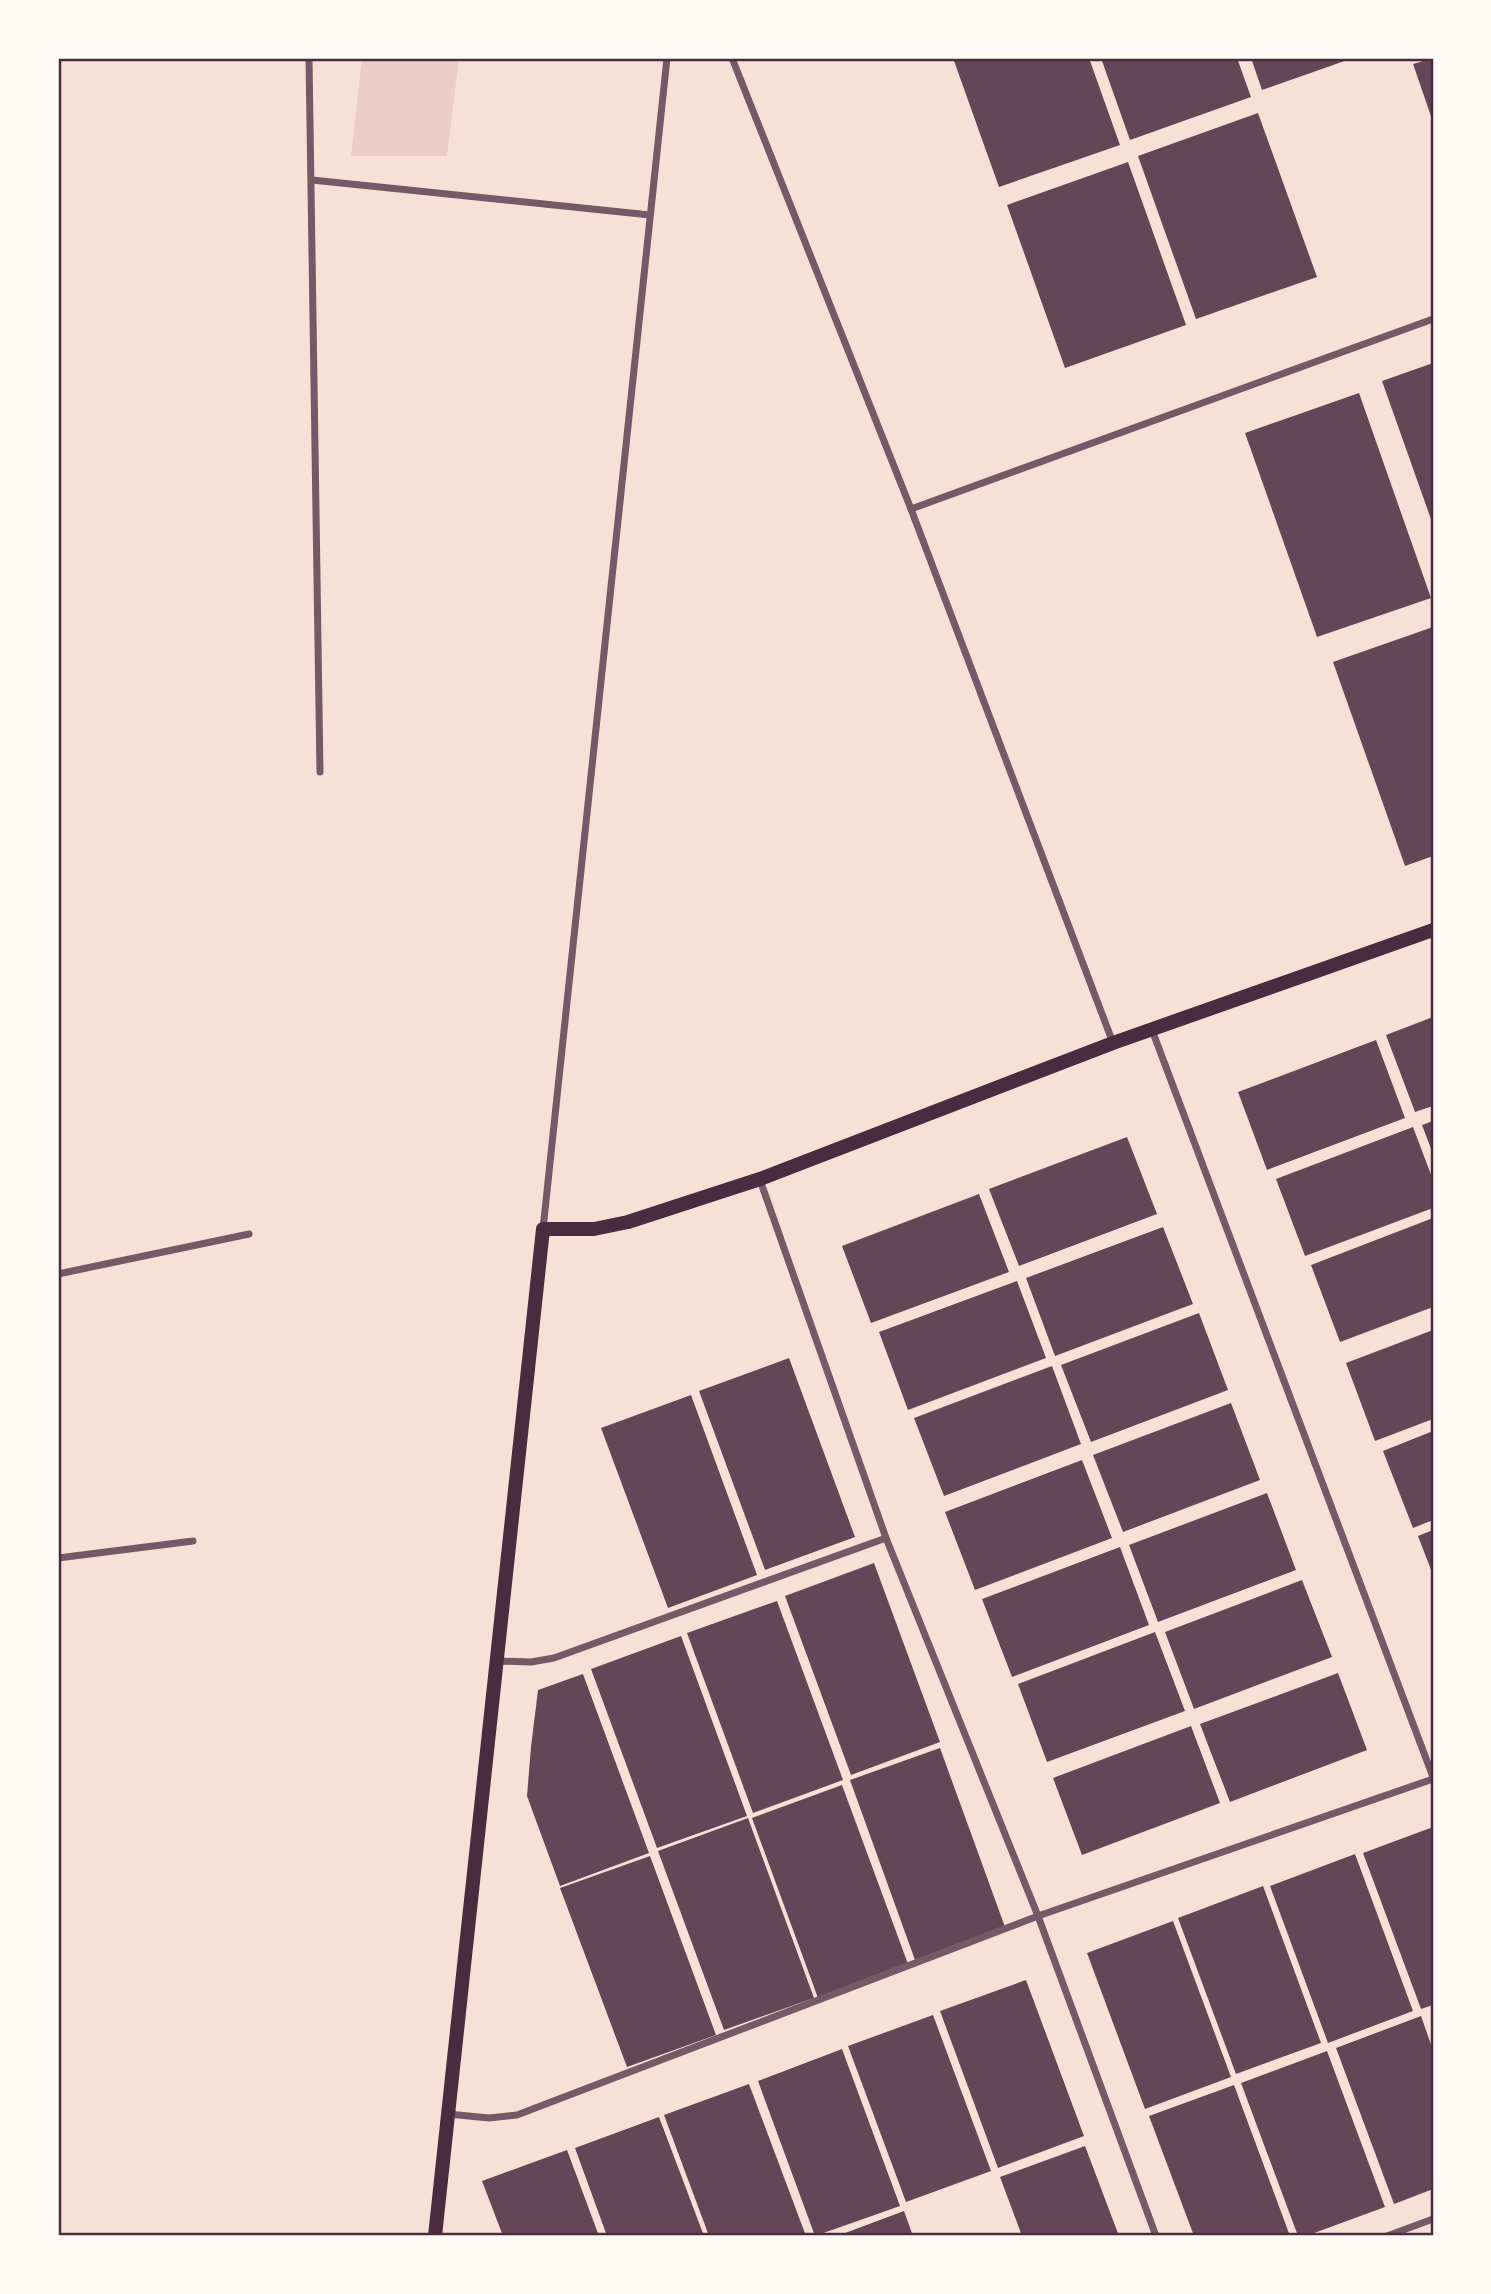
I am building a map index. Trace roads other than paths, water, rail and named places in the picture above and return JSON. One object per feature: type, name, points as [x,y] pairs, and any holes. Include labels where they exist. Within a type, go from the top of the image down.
[{"type":"main road","points":[[436,2236],[543,1229],[594,1229],[628,1222],[760,1179],[1113,1043],[1433,930]]},
{"type":"street","points":[[309,58],[320,772]]},
{"type":"street","points":[[543,1229],[667,58]]},
{"type":"street","points":[[732,58],[911,509],[1113,1043]]},
{"type":"street","points":[[312,180],[650,215]]},
{"type":"street","points":[[911,509],[1433,319]]},
{"type":"street","points":[[448,2114],[489,2118],[517,2115],[1038,1916],[1433,1778],[1152,1030]]},
{"type":"street","points":[[760,1179],[886,1538],[1038,1916],[1156,2236]]},
{"type":"street","points":[[58,1274],[249,1234]]},
{"type":"street","points":[[496,1661],[531,1662],[554,1658],[886,1538]]},
{"type":"street","points":[[58,1558],[193,1541]]},
{"type":"street","points":[[1387,2236],[1433,2219]]}]
